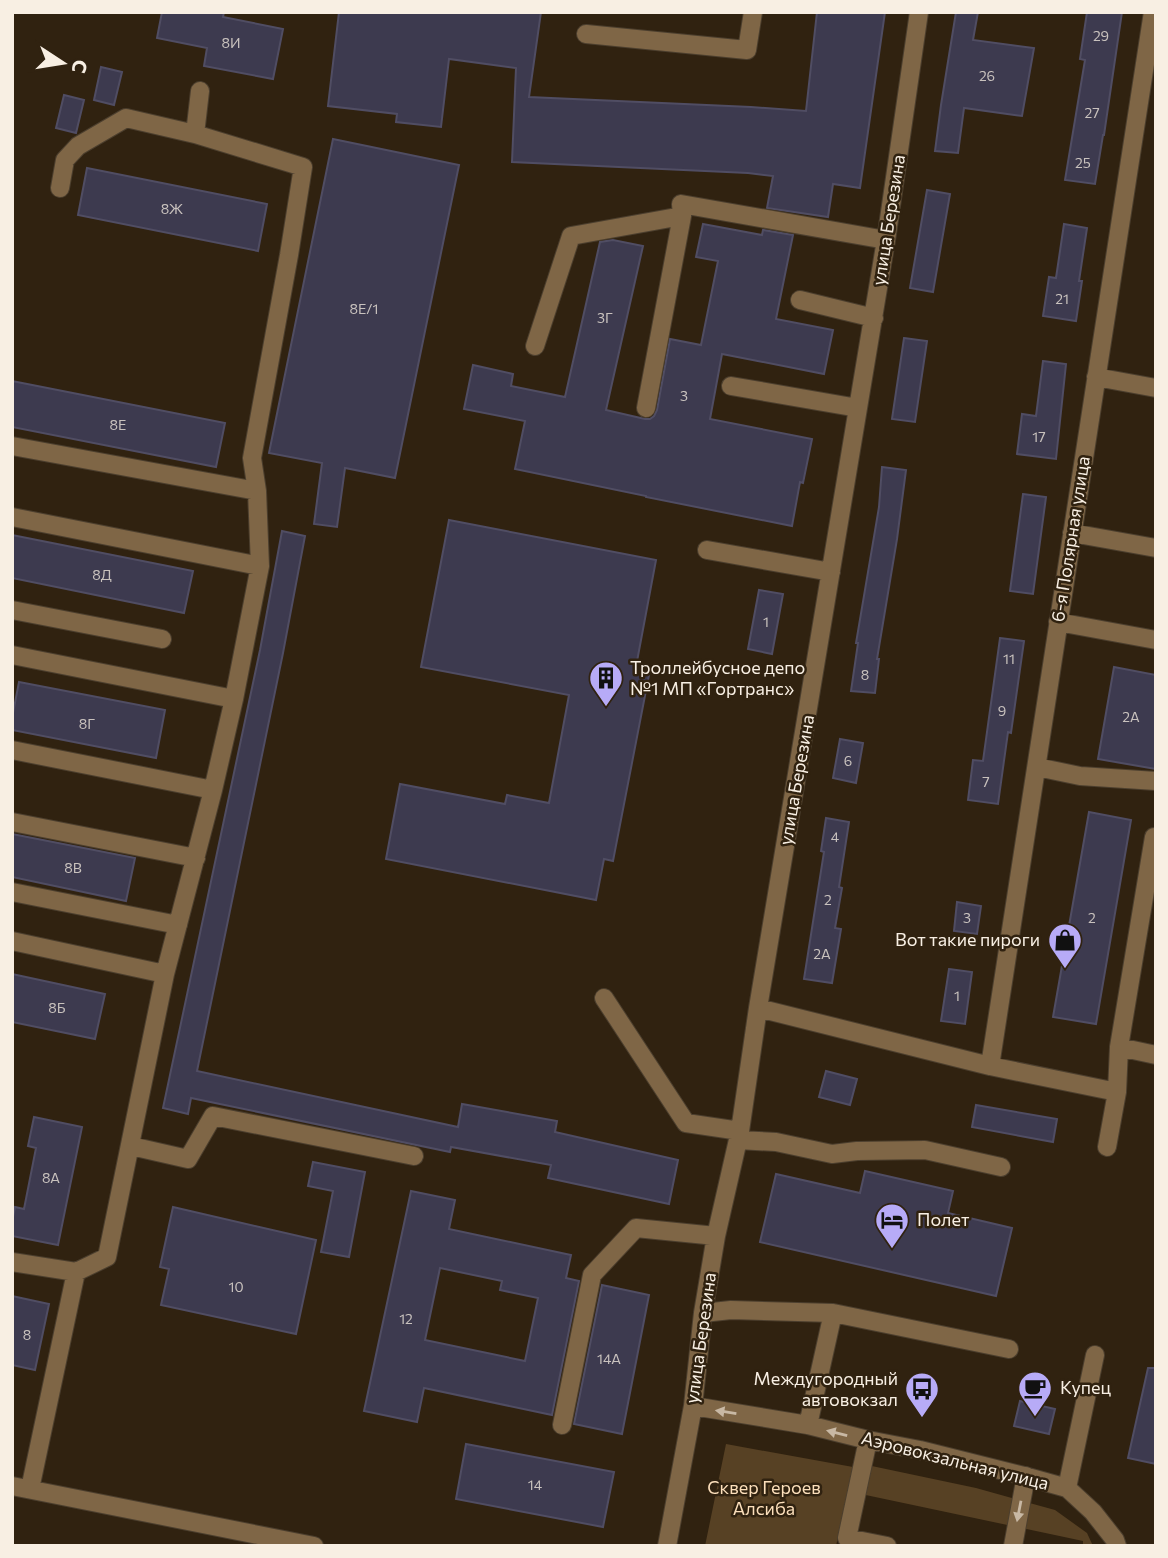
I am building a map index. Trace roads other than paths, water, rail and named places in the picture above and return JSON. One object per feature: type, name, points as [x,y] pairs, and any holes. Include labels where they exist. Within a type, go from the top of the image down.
[{"type":"street","points":[[586,34],[747,50],[753,12]]},
{"type":"street","name":"улица Березина","points":[[667,1546],[693,1406],[703,1313],[716,1236],[739,1135],[874,318],[919,12]]},
{"type":"street","name":"6-я Полярная улица","points":[[990,1066],[1096,377],[1150,74],[1153,12]]},
{"type":"street","points":[[195,134],[200,91]]},
{"type":"street","points":[[12,1262],[76,1272],[107,1257],[165,974],[213,790],[260,566],[257,491],[252,458],[303,167],[195,134],[126,118],[78,146],[65,160],[60,188]]},
{"type":"street","points":[[646,408],[682,216],[681,204],[886,240]]},
{"type":"street","points":[[535,346],[571,236],[682,216]]},
{"type":"street","points":[[800,300],[874,318]]},
{"type":"street","points":[[1096,377],[1156,388]]},
{"type":"street","points":[[731,386],[858,408]]},
{"type":"street","points":[[12,446],[257,491]]},
{"type":"street","points":[[12,517],[260,566]]},
{"type":"street","points":[[1072,533],[1156,548]]},
{"type":"street","points":[[707,550],[831,572]]},
{"type":"street","points":[[12,610],[162,639]]},
{"type":"street","points":[[1059,622],[1156,640]]},
{"type":"street","points":[[12,655],[234,699]]},
{"type":"street","points":[[12,750],[213,790]]},
{"type":"street","points":[[1037,767],[1080,776],[1156,781]]},
{"type":"street","points":[[12,822],[196,858]]},
{"type":"street","points":[[1107,1147],[1117,1092],[1119,1047],[1154,837]]},
{"type":"street","points":[[12,892],[178,925]]},
{"type":"street","points":[[12,942],[165,974]]},
{"type":"street","points":[[604,998],[686,1123],[832,1154],[925,1150],[1001,1167]]},
{"type":"street","points":[[758,1008],[990,1066],[1117,1092]]},
{"type":"street","points":[[1119,1047],[1156,1055]]},
{"type":"street","points":[[131,1146],[188,1159],[213,1116],[414,1156]]},
{"type":"street","points":[[562,1425],[592,1275],[636,1228],[716,1236]]},
{"type":"street","points":[[76,1272],[21,1487],[314,1546]]},
{"type":"street","points":[[703,1313],[731,1310],[833,1313],[1009,1349]]},
{"type":"street","points":[[808,1425],[833,1313]]},
{"type":"street","points":[[1067,1488],[1095,1355]]},
{"type":"street","name":"Аэровокзальная улица","points":[[693,1406],[808,1425],[920,1450],[1067,1488],[1093,1512],[1117,1546]]},
{"type":"street","points":[[868,1440],[847,1538],[887,1546]]},
{"type":"street","points":[[1013,1546],[1026,1476]]},
{"type":"place","name":"Троллейбусное депо №1 МП «Гортранс»","points":[[606,708]]},
{"type":"place","name":"Вот такие пироги","points":[[1065,970]]},
{"type":"place","name":"Полет","points":[[892,1250]]},
{"type":"place","name":"Купец","points":[[1035,1418]]},
{"type":"place","name":"Междугородный автовокзал","points":[[922,1419]]},
{"type":"park label","name":"Сквер Героев Алсиба","points":[[764,1498]]}]
